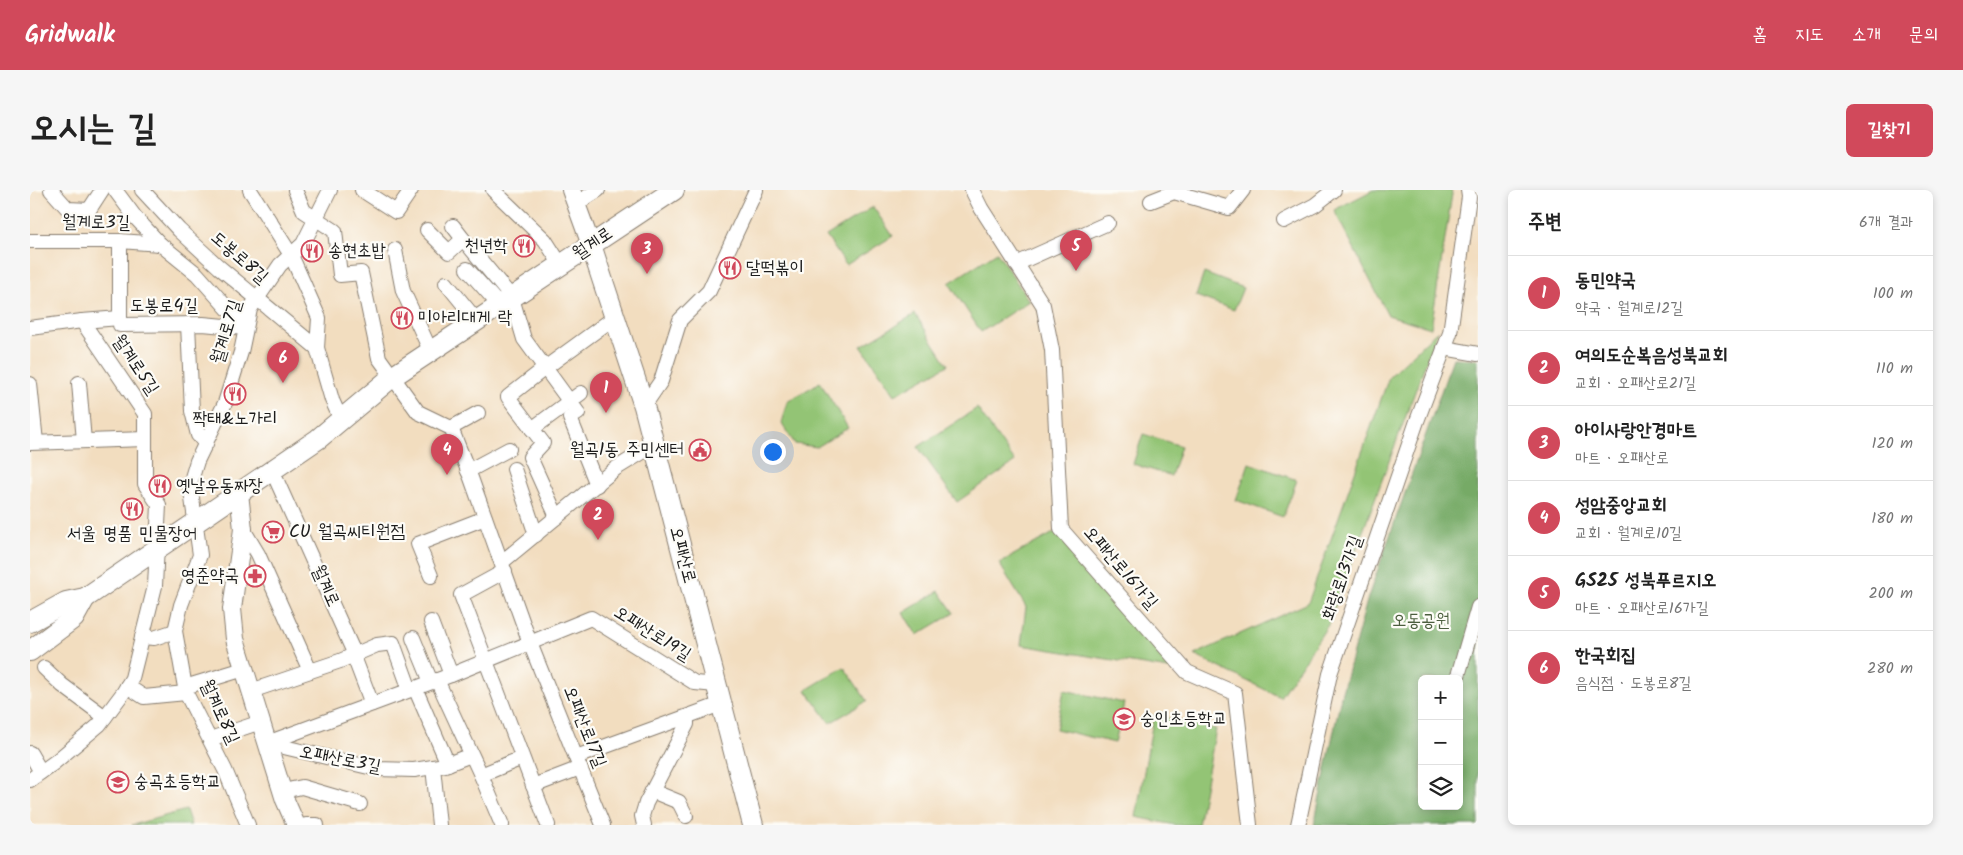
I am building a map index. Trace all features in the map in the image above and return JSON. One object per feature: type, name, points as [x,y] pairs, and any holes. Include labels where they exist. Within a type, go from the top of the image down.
[{"type":"main road","name":"월계로","points":[[30,622],[66,602],[86,598],[318,440],[392,378],[674,190]]},
{"type":"main road","name":"오패산로","points":[[591,245],[644,406],[753,825]]},
{"type":"main road","name":"월계로","points":[[30,651],[74,618],[86,598]]},
{"type":"street","points":[[51,190],[68,210],[89,210],[102,190]]},
{"type":"street","points":[[115,190],[135,217],[160,244],[197,274],[245,328]]},
{"type":"street","name":"도봉로8길","points":[[142,190],[179,230],[219,267],[317,348]]},
{"type":"street","name":"도봉로8길","points":[[250,190],[291,255],[320,318],[317,348],[332,400],[341,420]]},
{"type":"street","points":[[295,190],[304,211],[335,232],[340,275],[361,273],[379,358],[418,412],[451,428],[478,413]]},
{"type":"street","name":"월계로7길","points":[[196,524],[190,484],[225,403],[241,352],[250,309],[280,265],[303,244],[330,190]]},
{"type":"street","points":[[370,192],[396,212],[411,190]]},
{"type":"street","points":[[493,190],[545,240],[561,265]]},
{"type":"street","name":"오패산로","points":[[591,245],[573,197],[598,190]]},
{"type":"street","points":[[644,406],[661,381],[680,320],[709,291],[756,190]]},
{"type":"street","name":"오패산로16가길","points":[[972,190],[981,208],[1043,305],[1052,350],[1061,529],[1187,672],[1235,693],[1250,825]]},
{"type":"street","points":[[1151,201],[1174,192],[1229,208],[1243,190]]},
{"type":"street","points":[[1284,220],[1315,206],[1334,190]]},
{"type":"street","name":"화랑로13가길","points":[[1298,825],[1330,674],[1417,421],[1450,334],[1469,197],[1468,190]]},
{"type":"street","points":[[1016,264],[1108,222]]},
{"type":"street","points":[[453,226],[506,302],[524,339],[578,413],[570,418],[597,485]]},
{"type":"street","points":[[427,230],[448,252],[463,239]]},
{"type":"street","name":"월계로3길","points":[[30,241],[120,240],[160,244]]},
{"type":"street","name":"도봉로4길","points":[[120,240],[120,325],[188,324],[245,328]]},
{"type":"street","points":[[395,250],[403,291],[431,352]]},
{"type":"street","points":[[468,269],[506,302]]},
{"type":"street","points":[[446,283],[477,321]]},
{"type":"street","points":[[557,517],[530,457],[543,443],[508,397],[615,317]]},
{"type":"street","name":"도봉로4길","points":[[30,328],[120,318]]},
{"type":"street","name":"월계로5길","points":[[36,776],[99,725],[127,686],[132,678],[155,586],[159,505],[145,484],[144,414],[82,321]]},
{"type":"street","name":"월계로7길","points":[[188,324],[192,411],[198,434],[206,444]]},
{"type":"street","points":[[1444,348],[1478,354]]},
{"type":"street","points":[[79,383],[84,441]]},
{"type":"street","points":[[30,384],[33,443],[145,439]]},
{"type":"street","points":[[532,429],[581,392]]},
{"type":"street","name":"오패산로17길","points":[[451,428],[486,518],[530,643],[603,825]]},
{"type":"street","points":[[548,825],[461,595],[503,567],[536,534],[616,469],[654,445]]},
{"type":"street","points":[[468,471],[509,449]]},
{"type":"street","points":[[514,469],[536,534]]},
{"type":"street","name":"월계로","points":[[272,470],[355,655],[372,704]]},
{"type":"street","name":"오패산로3길","points":[[239,493],[243,529],[232,610],[235,639],[283,791],[296,825]]},
{"type":"street","points":[[431,576],[418,544],[486,518]]},
{"type":"street","name":"월계로8길","points":[[196,524],[200,555],[181,605],[175,631],[186,690],[225,770],[248,825]]},
{"type":"street","name":"오패산로3길","points":[[243,529],[258,554],[310,671]]},
{"type":"street","points":[[1457,675],[1478,607]]},
{"type":"street","name":"오패산로19길","points":[[268,743],[451,675],[591,618],[695,683],[716,685]]},
{"type":"street","points":[[431,622],[451,675]]},
{"type":"street","points":[[142,637],[154,638],[175,631]]},
{"type":"street","points":[[413,638],[481,775],[502,825]]},
{"type":"street","points":[[251,692],[378,645],[393,642],[412,689],[448,764]]},
{"type":"street","points":[[44,668],[62,685],[105,717]]},
{"type":"street","points":[[127,686],[144,697],[186,690],[244,669]]},
{"type":"street","points":[[533,786],[578,762],[721,704]]},
{"type":"street","points":[[644,825],[642,816],[652,791],[688,724],[687,717]]},
{"type":"street","points":[[210,739],[261,722]]},
{"type":"street","name":"오패산로3길","points":[[268,743],[376,769],[414,770],[448,764],[471,755]]},
{"type":"street","points":[[30,753],[36,776]]},
{"type":"street","points":[[481,775],[522,758]]},
{"type":"street","points":[[433,767],[439,825]]},
{"type":"street","name":"오패산로3길","points":[[283,791],[302,787],[360,804]]},
{"type":"street","points":[[652,791],[680,802],[686,816]]},
{"type":"street","points":[[306,825],[317,825]]},
{"type":"green space","points":[[1373,190],[1451,190],[1452,194],[1431,328],[1388,315],[1334,210]]},
{"type":"green space","points":[[873,207],[893,236],[846,265],[826,236]]},
{"type":"green space","points":[[997,252],[1029,301],[981,332],[949,283]]},
{"type":"green space","points":[[1204,273],[1243,288],[1234,310],[1196,296]]},
{"type":"green space","points":[[915,314],[948,365],[895,395],[861,346]]},
{"type":"green space","points":[[1438,330],[1328,625],[1280,697],[1194,655],[1308,603],[1389,377]]},
{"type":"green space","name":"오동공원","points":[[1453,358],[1478,359],[1478,825],[1314,825],[1342,692],[1368,597]]},
{"type":"green space","points":[[820,382],[848,428],[817,447],[795,444],[781,423],[787,402]]},
{"type":"green space","points":[[977,408],[1015,462],[957,502],[918,447]]},
{"type":"green space","points":[[1143,434],[1181,446],[1171,476],[1133,464]]},
{"type":"green space","points":[[1249,463],[1297,480],[1283,517],[1236,500]]},
{"type":"green space","points":[[1061,529],[1187,672],[1021,645],[1026,607],[999,563]]},
{"type":"green space","points":[[939,591],[954,613],[917,635],[903,613]]},
{"type":"green space","points":[[844,667],[867,701],[830,723],[806,690]]},
{"type":"green space","points":[[1064,690],[1124,703],[1115,743],[1056,729]]},
{"type":"green space","points":[[1154,715],[1216,729],[1198,825],[1175,825],[1136,817]]},
{"type":"green space","points":[[186,810],[191,825],[132,825]]},
{"type":"place","name":"천년학","points":[[524,246]]},
{"type":"place","name":"송현초밥","points":[[312,251]]},
{"type":"place","name":"달떡볶이","points":[[730,268]]},
{"type":"place","name":"GS25 성북푸르지오","points":[[1076,271]]},
{"type":"place","name":"아이사랑안경마트","points":[[647,274]]},
{"type":"place","name":"미아리대게 락","points":[[402,318]]},
{"type":"place","name":"한국회집","points":[[283,383]]},
{"type":"place","name":"짝태&노가리","points":[[235,394]]},
{"type":"place","name":"동민약국","points":[[606,413]]},
{"type":"place","name":"월곡1동 주민센터","points":[[700,450]]},
{"type":"place","name":"성암중앙교회","points":[[447,475]]},
{"type":"place","name":"옛날우동짜장","points":[[160,486]]},
{"type":"place","name":"서울 명품 민물장어","points":[[132,509]]},
{"type":"place","name":"CU 월곡씨티원점","points":[[273,532]]},
{"type":"place","name":"여의도순복음성북교회","points":[[598,540]]},
{"type":"place","name":"영준약국","points":[[255,576]]},
{"type":"place","name":"숭인초등학교","points":[[1124,719]]},
{"type":"place","name":"숭곡초등학교","points":[[118,782]]}]
